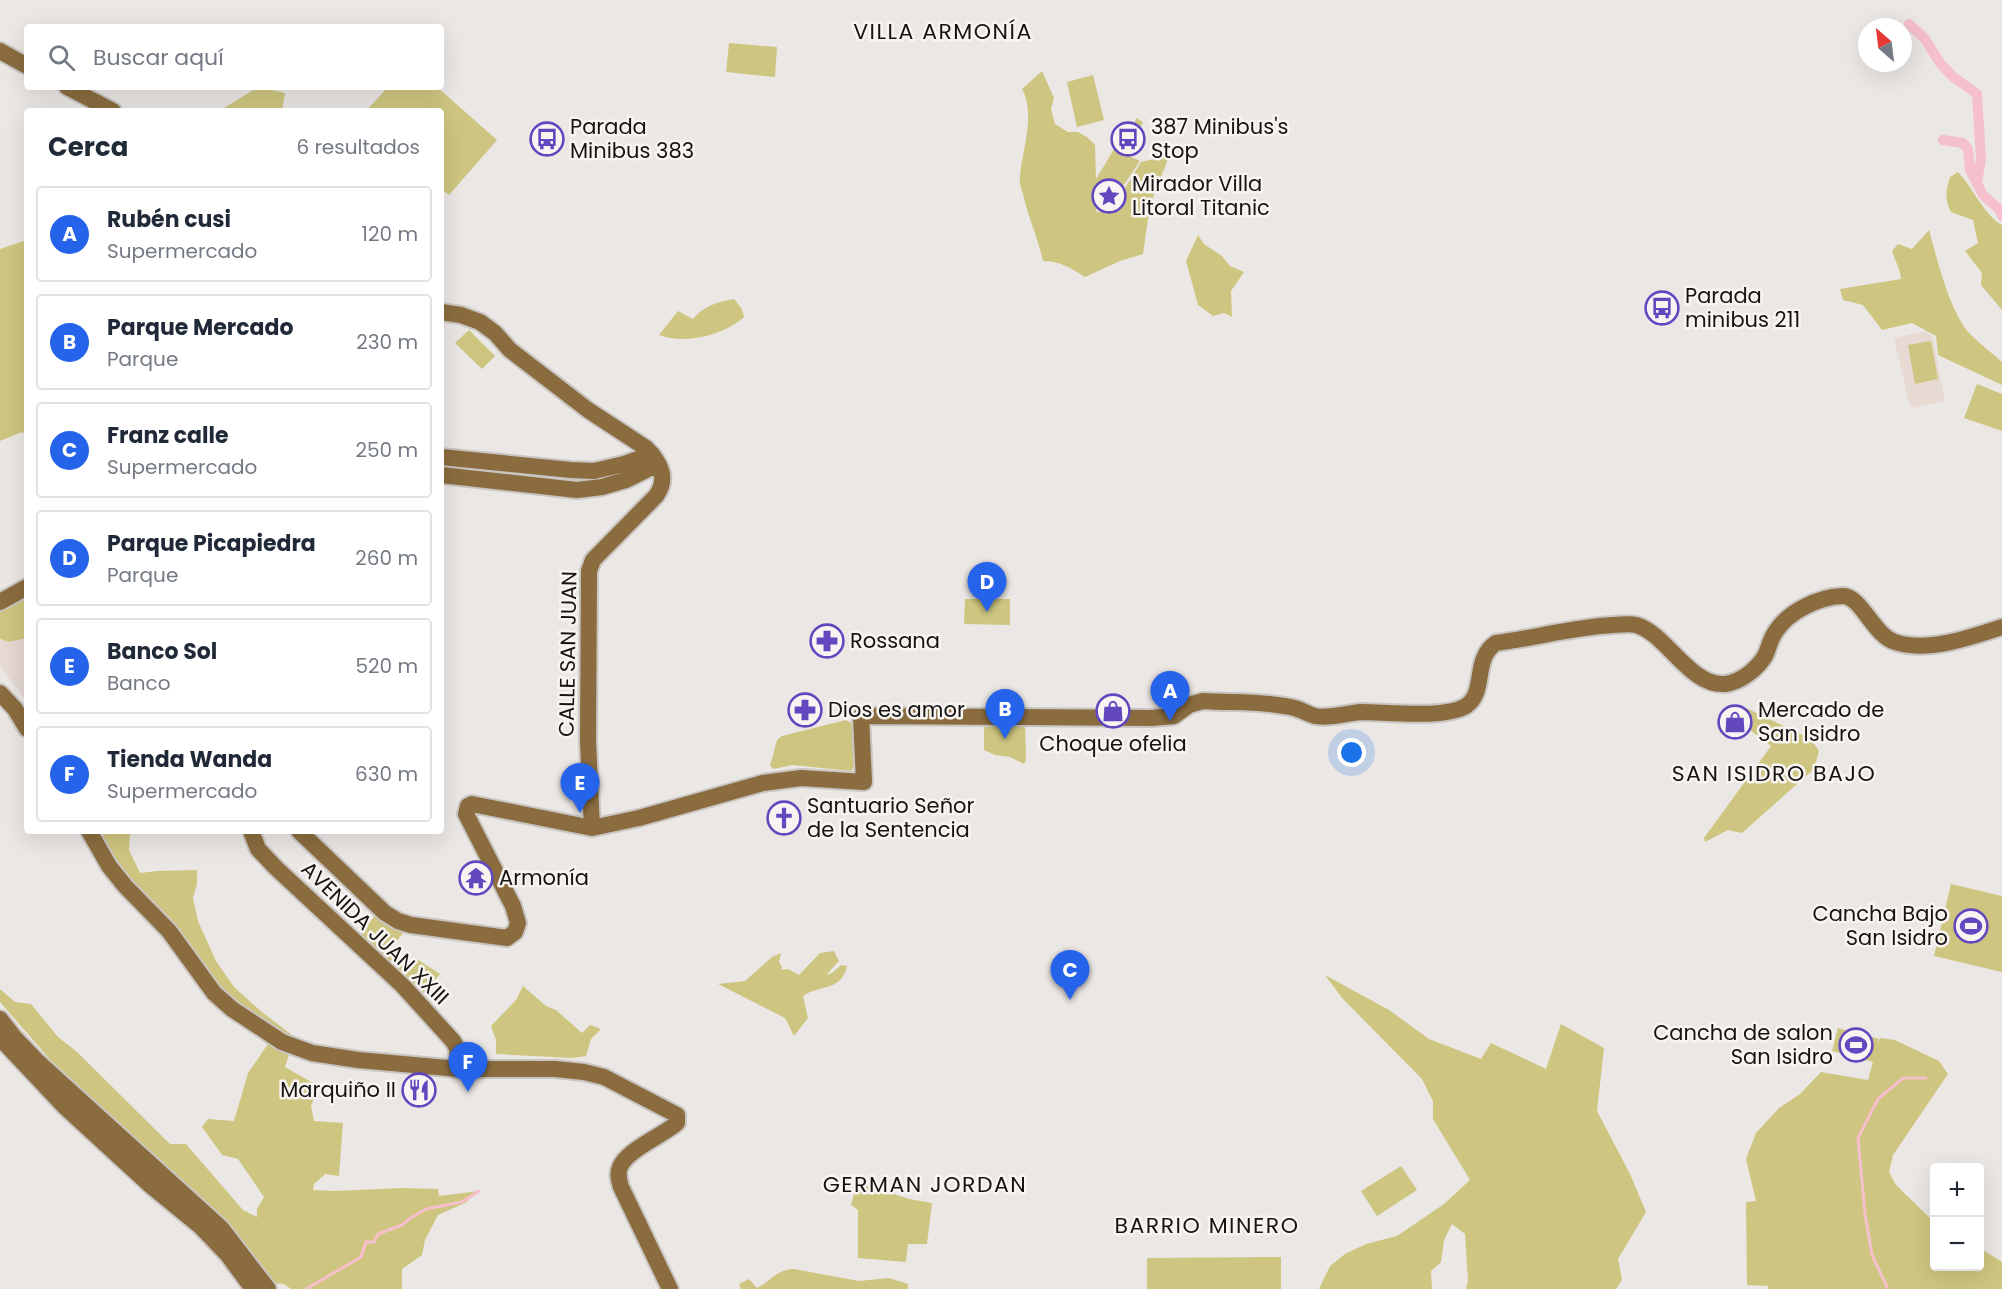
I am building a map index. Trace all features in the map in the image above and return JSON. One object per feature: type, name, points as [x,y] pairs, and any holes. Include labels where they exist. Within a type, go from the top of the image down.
[{"type":"main road","points":[[0,51],[24,64]]},
{"type":"main road","points":[[73,90],[107,108]]},
{"type":"main road","points":[[444,313],[480,322],[495,333],[510,350],[588,410],[646,448],[658,464]]},
{"type":"main road","points":[[444,457],[571,471],[594,471],[624,464],[658,464]]},
{"type":"main road","points":[[444,476],[577,490],[602,487],[626,480],[658,464]]},
{"type":"main road","name":"CALLE SAN JUAN","points":[[592,828],[588,741],[589,571],[593,560],[661,489],[658,464]]},
{"type":"main road","points":[[0,602],[24,589]]},
{"type":"main road","name":"AVENIDA JUAN XXIII","points":[[301,834],[358,889],[385,913],[398,921],[411,925],[507,938],[515,932],[518,924],[513,906],[466,814],[468,806],[472,804],[592,828],[639,818],[763,783],[801,778],[864,783],[861,716],[1152,718],[1174,717],[1189,705],[1203,701],[1291,707],[1317,716],[1360,712],[1454,711],[1463,708],[1472,699],[1485,653],[1496,643],[1587,627],[1632,624],[1655,635],[1671,653],[1699,675],[1712,682],[1725,684],[1742,678],[1755,669],[1765,656],[1776,630],[1788,618],[1817,602],[1844,596],[1857,602],[1883,636],[1903,644],[1950,643],[2002,627]]},
{"type":"main road","points":[[0,693],[15,709],[24,724]]},
{"type":"main road","points":[[91,834],[109,866],[125,886],[169,931],[214,993],[232,1009],[282,1042],[312,1053],[358,1060],[459,1070],[555,1069],[584,1072],[604,1077],[677,1115],[677,1123],[667,1132],[634,1152],[620,1166],[618,1175],[621,1186],[670,1289]]},
{"type":"main road","name":"AVENIDA JUAN XXIII","points":[[251,834],[258,849],[276,868],[403,986],[453,1041],[457,1048],[459,1070]]},
{"type":"main road","points":[[0,1019],[38,1062],[221,1228],[268,1289]]},
{"type":"main road","points":[[0,1038],[64,1106],[150,1185],[200,1226],[227,1254],[253,1289]]},
{"type":"shaded area","points":[[729,43],[777,47],[775,77],[726,72]]},
{"type":"shaded area","points":[[1042,71],[1054,98],[1051,109],[1055,124],[1068,132],[1078,132],[1095,145],[1096,179],[1114,149],[1140,161],[1105,209],[1099,211],[1094,205],[1097,212],[1103,212],[1117,201],[1141,162],[1154,159],[1156,153],[1170,154],[1150,205],[1143,254],[1120,261],[1085,277],[1060,264],[1043,261],[1020,185],[1028,121],[1028,109],[1022,89]]},
{"type":"shaded area","points":[[1093,75],[1104,120],[1077,127],[1067,82]]},
{"type":"shaded area","points":[[253,90],[285,93],[282,108],[224,108]]},
{"type":"shaded area","points":[[385,90],[440,90],[497,140],[449,195],[444,191],[444,108],[369,108]]},
{"type":"shaded area","points":[[1136,118],[1143,122],[1130,148],[1130,145]]},
{"type":"shaded area","points":[[1958,172],[1985,209],[2002,225],[2002,310],[1981,285],[1982,273],[1965,251],[1978,243],[1973,220],[1951,212],[1947,203],[1950,177]]},
{"type":"shaded area","points":[[1929,230],[1956,313],[1970,334],[2002,362],[2002,385],[1938,355],[1936,336],[1912,323],[1882,330],[1863,305],[1843,300],[1840,289],[1901,279],[1892,251],[1898,244],[1912,249]]},
{"type":"shaded area","points":[[1198,235],[1204,244],[1222,256],[1230,266],[1244,272],[1231,291],[1232,317],[1224,313],[1213,316],[1198,305],[1186,261]]},
{"type":"shaded area","points":[[24,241],[24,434],[22,432],[0,441],[0,249]]},
{"type":"shaded area","points":[[734,299],[742,309],[744,317],[726,329],[692,338],[669,338],[659,335],[678,311],[693,319],[711,305]]},
{"type":"shaded area","points":[[469,330],[495,356],[482,369],[455,343]]},
{"type":"shaded area","points":[[1926,331],[1933,338],[1945,401],[1913,408],[1909,403],[1894,338]]},
{"type":"shaded area","points":[[1931,341],[1938,379],[1915,384],[1908,345]]},
{"type":"shaded area","points":[[1977,384],[2002,394],[2002,431],[1964,418]]},
{"type":"shaded area","points":[[24,595],[24,639],[9,642],[0,639],[0,610]]},
{"type":"shaded area","points":[[965,599],[1010,599],[1010,625],[964,624]]},
{"type":"shaded area","points":[[24,639],[24,698],[0,666],[0,640],[9,642]]},
{"type":"shaded area","points":[[1746,708],[1811,739],[1819,751],[1814,769],[1742,833],[1728,830],[1705,842],[1704,838],[1771,746],[1750,730],[1753,720]]},
{"type":"shaded area","points":[[846,720],[853,724],[856,764],[851,771],[792,765],[774,769],[770,766],[777,740],[782,736]]},
{"type":"shaded area","points":[[1025,726],[1026,760],[1024,764],[1010,757],[995,755],[984,750],[984,727]]},
{"type":"shaded area","points":[[104,834],[130,834],[129,850],[140,873],[197,870],[197,884],[193,898],[198,921],[216,961],[234,987],[263,1013],[304,1044],[281,1034],[249,1015],[224,993],[122,870],[103,837]]},
{"type":"shaded area","name":"Cancha Bajo San Isidro","points":[[1951,884],[2002,896],[2002,972],[1934,956]]},
{"type":"shaded area","points":[[377,913],[407,929],[391,947],[409,963],[415,958],[440,974],[424,993],[359,935]]},
{"type":"shaded area","points":[[834,951],[839,961],[826,975],[841,965],[847,966],[844,974],[835,984],[803,996],[808,1018],[794,1036],[785,1018],[718,984],[745,981],[772,957],[781,953],[779,962],[781,970],[788,969],[799,975],[820,953]]},
{"type":"shaded area","points":[[1325,975],[1389,1010],[1429,1039],[1481,1059],[1491,1043],[1546,1069],[1561,1024],[1604,1048],[1597,1111],[1630,1174],[1646,1212],[1618,1259],[1622,1280],[1616,1289],[1466,1289],[1468,1281],[1465,1234],[1452,1224],[1444,1240],[1441,1262],[1431,1271],[1432,1289],[1319,1289],[1330,1266],[1345,1254],[1366,1244],[1397,1236],[1444,1204],[1470,1180],[1433,1119],[1433,1101],[1422,1079],[1342,998]]},
{"type":"shaded area","points":[[523,986],[582,1033],[590,1025],[601,1029],[591,1039],[586,1056],[572,1058],[496,1054],[496,1040],[491,1026],[516,1000]]},
{"type":"shaded area","points":[[0,989],[15,1002],[31,1004],[58,1037],[76,1051],[170,1144],[186,1144],[243,1210],[257,1217],[257,1209],[264,1197],[238,1159],[222,1155],[202,1127],[208,1119],[234,1121],[248,1073],[268,1044],[289,1055],[285,1067],[313,1083],[315,1095],[311,1106],[314,1121],[343,1123],[339,1176],[325,1174],[314,1184],[313,1190],[438,1189],[439,1196],[479,1191],[465,1203],[438,1215],[425,1240],[422,1255],[402,1269],[402,1289],[291,1289],[284,1284],[271,1283],[53,1063],[0,1002]]},
{"type":"shaded area","points":[[1838,1028],[1879,1039],[1878,1044],[1880,1038],[1895,1040],[1939,1061],[1948,1074],[1893,1155],[1889,1172],[1896,1185],[1930,1218],[1930,1271],[1984,1271],[1984,1251],[2002,1262],[2002,1289],[1768,1289],[1768,1286],[1747,1285],[1746,1202],[1756,1201],[1746,1159],[1756,1133],[1779,1108],[1800,1094],[1821,1072],[1868,1080],[1873,1062],[1832,1051]]},
{"type":"shaded area","points":[[1401,1166],[1417,1190],[1377,1216],[1361,1191]]},
{"type":"shaded area","points":[[857,1182],[909,1199],[932,1203],[927,1244],[908,1244],[906,1262],[858,1258],[858,1210],[851,1205]]},
{"type":"shaded area","points":[[1281,1257],[1281,1289],[1147,1289],[1147,1258]]},
{"type":"shaded area","points":[[794,1269],[859,1281],[889,1278],[908,1284],[908,1289],[741,1289],[739,1284],[749,1279],[757,1288],[778,1273]]},
{"type":"waterway","points":[[1912,27],[1925,39],[1940,63],[1952,76],[1977,94],[1981,159],[1977,183]]},
{"type":"waterway","points":[[1943,140],[1963,143],[1968,149],[1970,170],[1983,195],[2000,210],[2002,216]]},
{"type":"waterway","points":[[1888,1289],[1872,1255],[1865,1214],[1858,1138],[1878,1099],[1903,1078],[1926,1078]]},
{"type":"waterway","points":[[306,1289],[361,1257],[366,1242],[374,1242],[378,1234],[402,1225],[426,1209],[462,1202],[479,1191]]},
{"type":"place","name":"Parada Minibus 383","points":[[547,139]]},
{"type":"place","name":"387 Minibus's Stop","points":[[1128,139]]},
{"type":"place","name":"Mirador Villa Litoral Titanic","points":[[1109,196]]},
{"type":"place","name":"Parada minibus 211","points":[[1662,308]]},
{"type":"place","name":"Parque Picapiedra","points":[[987,612]]},
{"type":"place","name":"Rossana","points":[[827,641]]},
{"type":"place","name":"Dios es amor","points":[[805,710]]},
{"type":"place","name":"Choque ofelia","points":[[1113,711]]},
{"type":"place","name":"Rubén cusi","points":[[1170,721]]},
{"type":"place","name":"Mercado de San Isidro","points":[[1735,722]]},
{"type":"place","name":"Parque Mercado","points":[[1005,739]]},
{"type":"place","name":"Banco Sol","points":[[580,813]]},
{"type":"place","name":"Santuario Señor de la Sentencia","points":[[784,818]]},
{"type":"place","name":"Armonía","points":[[476,878]]},
{"type":"place","name":"Cancha Bajo San Isidro","points":[[1971,926]]},
{"type":"place","name":"Franz calle","points":[[1070,1000]]},
{"type":"place","name":"Cancha de salon San Isidro","points":[[1856,1045]]},
{"type":"place","name":"Marquiño II","points":[[419,1090]]},
{"type":"place","name":"Tienda Wanda","points":[[468,1092]]},
{"type":"district","name":"VILLA ARMONÍA","points":[[943,31]]},
{"type":"district","name":"SAN ISIDRO BAJO","points":[[1774,773]]},
{"type":"district","name":"GERMAN JORDAN","points":[[925,1184]]},
{"type":"district","name":"BARRIO MINERO","points":[[1207,1225]]}]
